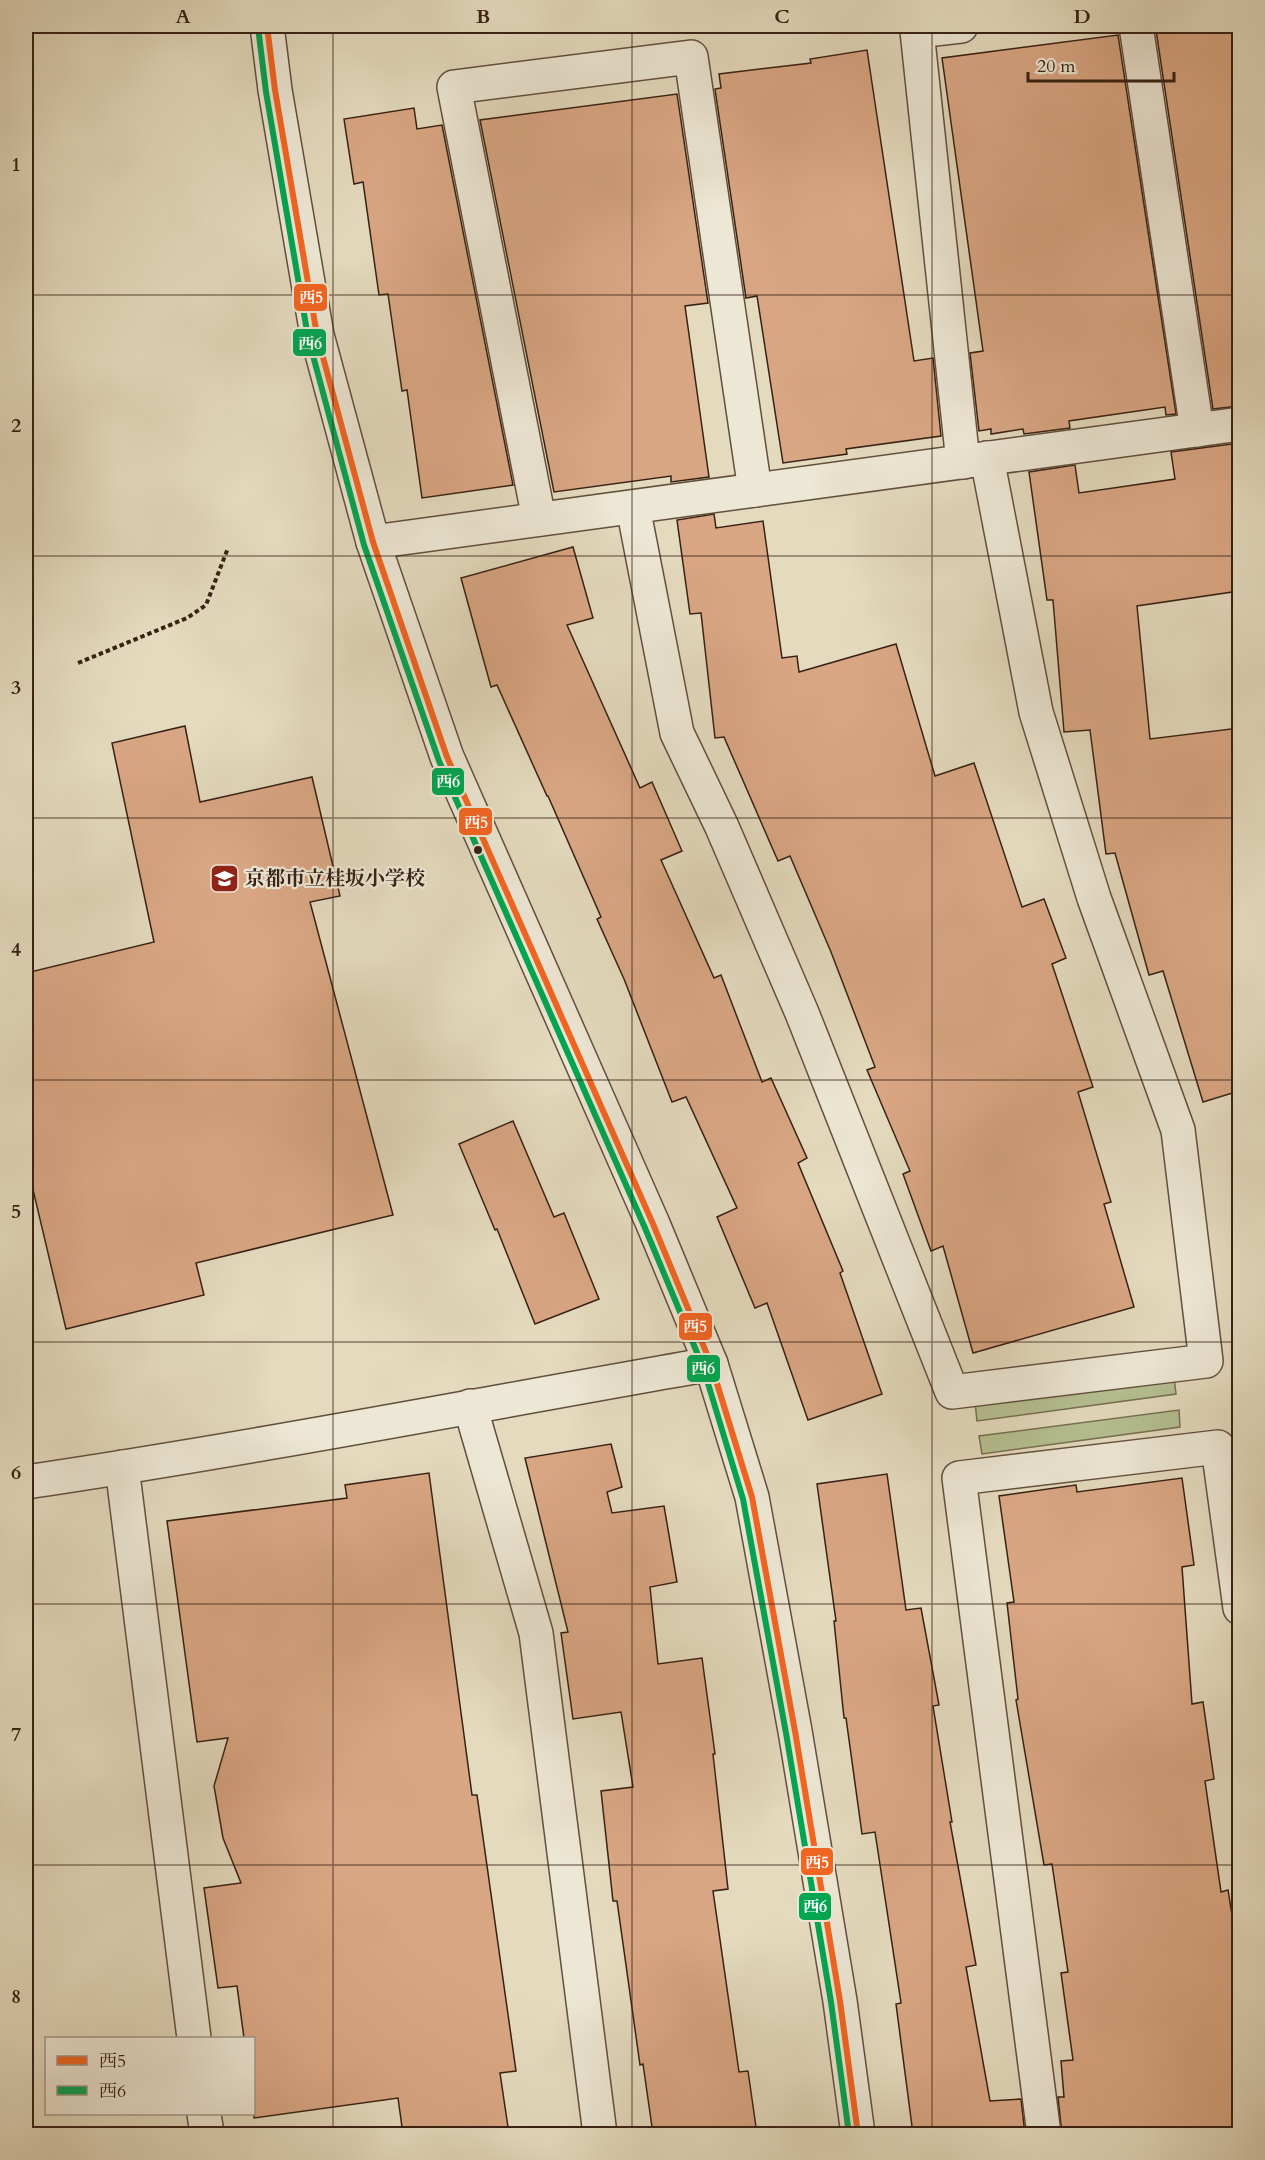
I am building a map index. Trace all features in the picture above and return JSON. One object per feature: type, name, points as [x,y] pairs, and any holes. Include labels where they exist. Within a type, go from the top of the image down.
[{"type":"street","points":[[267,26],[275,90],[317,335],[373,542],[447,757],[653,1224],[711,1364],[752,1497],[795,1731],[840,2001],[858,2134]]},
{"type":"street","points":[[633,507],[678,733],[722,827],[802,1013],[952,1392],[1206,1360],[1178,1130],[1094,898],[1036,712],[975,460],[917,31],[961,26]]},
{"type":"street","points":[[1136,26],[1197,430]]},
{"type":"street","points":[[538,519],[454,87],[691,57],[755,490]]},
{"type":"street","points":[[373,542],[1239,424]]},
{"type":"street","points":[[26,1482],[380,1424],[711,1364]]},
{"type":"street","points":[[470,1406],[536,1633],[600,2134]]},
{"type":"street","points":[[1044,2134],[959,1478],[1218,1447],[1239,1608]]},
{"type":"street","points":[[122,1467],[194,2037]]},
{"type":"street","points":[[204,2115],[207,2134]]},
{"type":"path","points":[[78,663],[188,618],[206,605],[228,548]]},
{"type":"green space","points":[[1174,1377],[1176,1394],[977,1421],[975,1402]]},
{"type":"green space","points":[[1179,1410],[1180,1427],[982,1454],[979,1436]]},
{"type":"building","points":[[1188,26],[1239,26],[1239,406],[1213,409],[1156,30]]},
{"type":"building","points":[[1118,35],[1176,414],[1166,415],[1165,407],[1069,421],[1070,428],[1024,434],[1023,429],[991,434],[991,429],[979,431],[970,353],[983,351],[942,58]]},
{"type":"building","points":[[867,50],[914,361],[933,358],[941,436],[846,449],[847,454],[783,463],[757,296],[746,298],[715,89],[721,88],[719,74],[811,63],[810,59]]},
{"type":"building","points":[[677,94],[708,303],[685,306],[709,477],[671,482],[671,476],[554,492],[480,120]]},
{"type":"building","points":[[414,108],[417,129],[442,125],[513,485],[422,498],[407,390],[402,391],[388,294],[379,295],[363,182],[354,184],[344,119]]},
{"type":"building","points":[[1239,443],[1239,591],[1137,606],[1150,739],[1239,728],[1239,1091],[1203,1102],[1163,971],[1149,975],[1115,853],[1106,854],[1090,730],[1064,732],[1053,600],[1047,600],[1029,472],[1075,465],[1079,493],[1175,479],[1171,452]]},
{"type":"building","points":[[714,514],[716,528],[763,521],[782,658],[797,656],[799,672],[896,644],[935,776],[974,763],[1022,907],[1044,899],[1066,958],[1052,964],[1093,1087],[1078,1092],[1111,1202],[1104,1204],[1134,1307],[973,1353],[943,1246],[931,1251],[903,1174],[910,1171],[867,1070],[875,1067],[831,952],[790,856],[778,861],[724,737],[715,738],[701,613],[690,614],[677,520]]},
{"type":"building","points":[[573,547],[593,618],[567,625],[640,788],[652,782],[682,851],[661,860],[714,978],[721,975],[762,1082],[771,1078],[807,1158],[798,1163],[843,1271],[840,1273],[882,1394],[808,1420],[767,1303],[755,1308],[717,1217],[737,1208],[686,1097],[672,1102],[624,979],[597,919],[601,917],[497,685],[491,687],[461,578]]},
{"type":"building","points":[[185,726],[200,802],[312,777],[340,896],[310,902],[393,1215],[196,1263],[204,1295],[66,1329],[26,1160],[26,973],[154,942],[112,743]]},
{"type":"building","points":[[513,1121],[554,1217],[564,1213],[599,1299],[535,1324],[497,1229],[495,1230],[459,1144]]},
{"type":"building","points":[[611,1444],[622,1487],[607,1492],[612,1513],[664,1506],[677,1582],[650,1587],[658,1664],[702,1658],[715,1754],[713,1754],[728,1889],[713,1891],[739,2072],[748,2071],[757,2134],[653,2134],[643,2064],[640,2065],[617,1901],[613,1901],[601,1791],[633,1787],[621,1712],[573,1719],[561,1633],[568,1632],[525,1458]]},
{"type":"building","points":[[429,1473],[472,1795],[477,1795],[516,2071],[500,2073],[509,2134],[403,2134],[398,2098],[254,2118],[255,2037],[244,2037],[237,1986],[218,1988],[204,1888],[241,1883],[223,1838],[214,1786],[228,1738],[197,1742],[167,1521],[347,1498],[345,1485]]},
{"type":"building","points":[[887,1474],[906,1610],[921,1608],[939,1705],[933,1706],[952,1822],[950,1822],[976,1965],[966,1967],[990,2101],[1021,2099],[1025,2134],[913,2134],[896,2004],[901,2003],[875,1832],[862,1834],[846,1718],[844,1718],[834,1621],[836,1621],[817,1484]]},
{"type":"building","points":[[1182,1478],[1194,1565],[1182,1567],[1192,1704],[1203,1702],[1214,1779],[1205,1781],[1221,1892],[1228,1890],[1239,1959],[1239,2134],[1062,2134],[1058,2097],[1064,2097],[1061,2061],[1073,2060],[1061,1973],[1068,1972],[1052,1864],[1044,1865],[1016,1700],[1018,1699],[1007,1603],[1014,1602],[999,1496],[1076,1485],[1077,1492]]},
{"type":"transit line","name":"西5","points":[[267,26],[275,90],[317,335],[373,542],[447,757],[653,1224],[711,1364],[752,1497],[795,1731],[840,2001],[858,2134]]},
{"type":"transit line","name":"西6","points":[[258,27],[266,92],[308,337],[364,545],[439,761],[645,1228],[703,1367],[743,1499],[786,1733],[831,2002],[849,2134]]},
{"type":"place","name":"京都市立桂坂小学校","points":[[224,878]]}]
